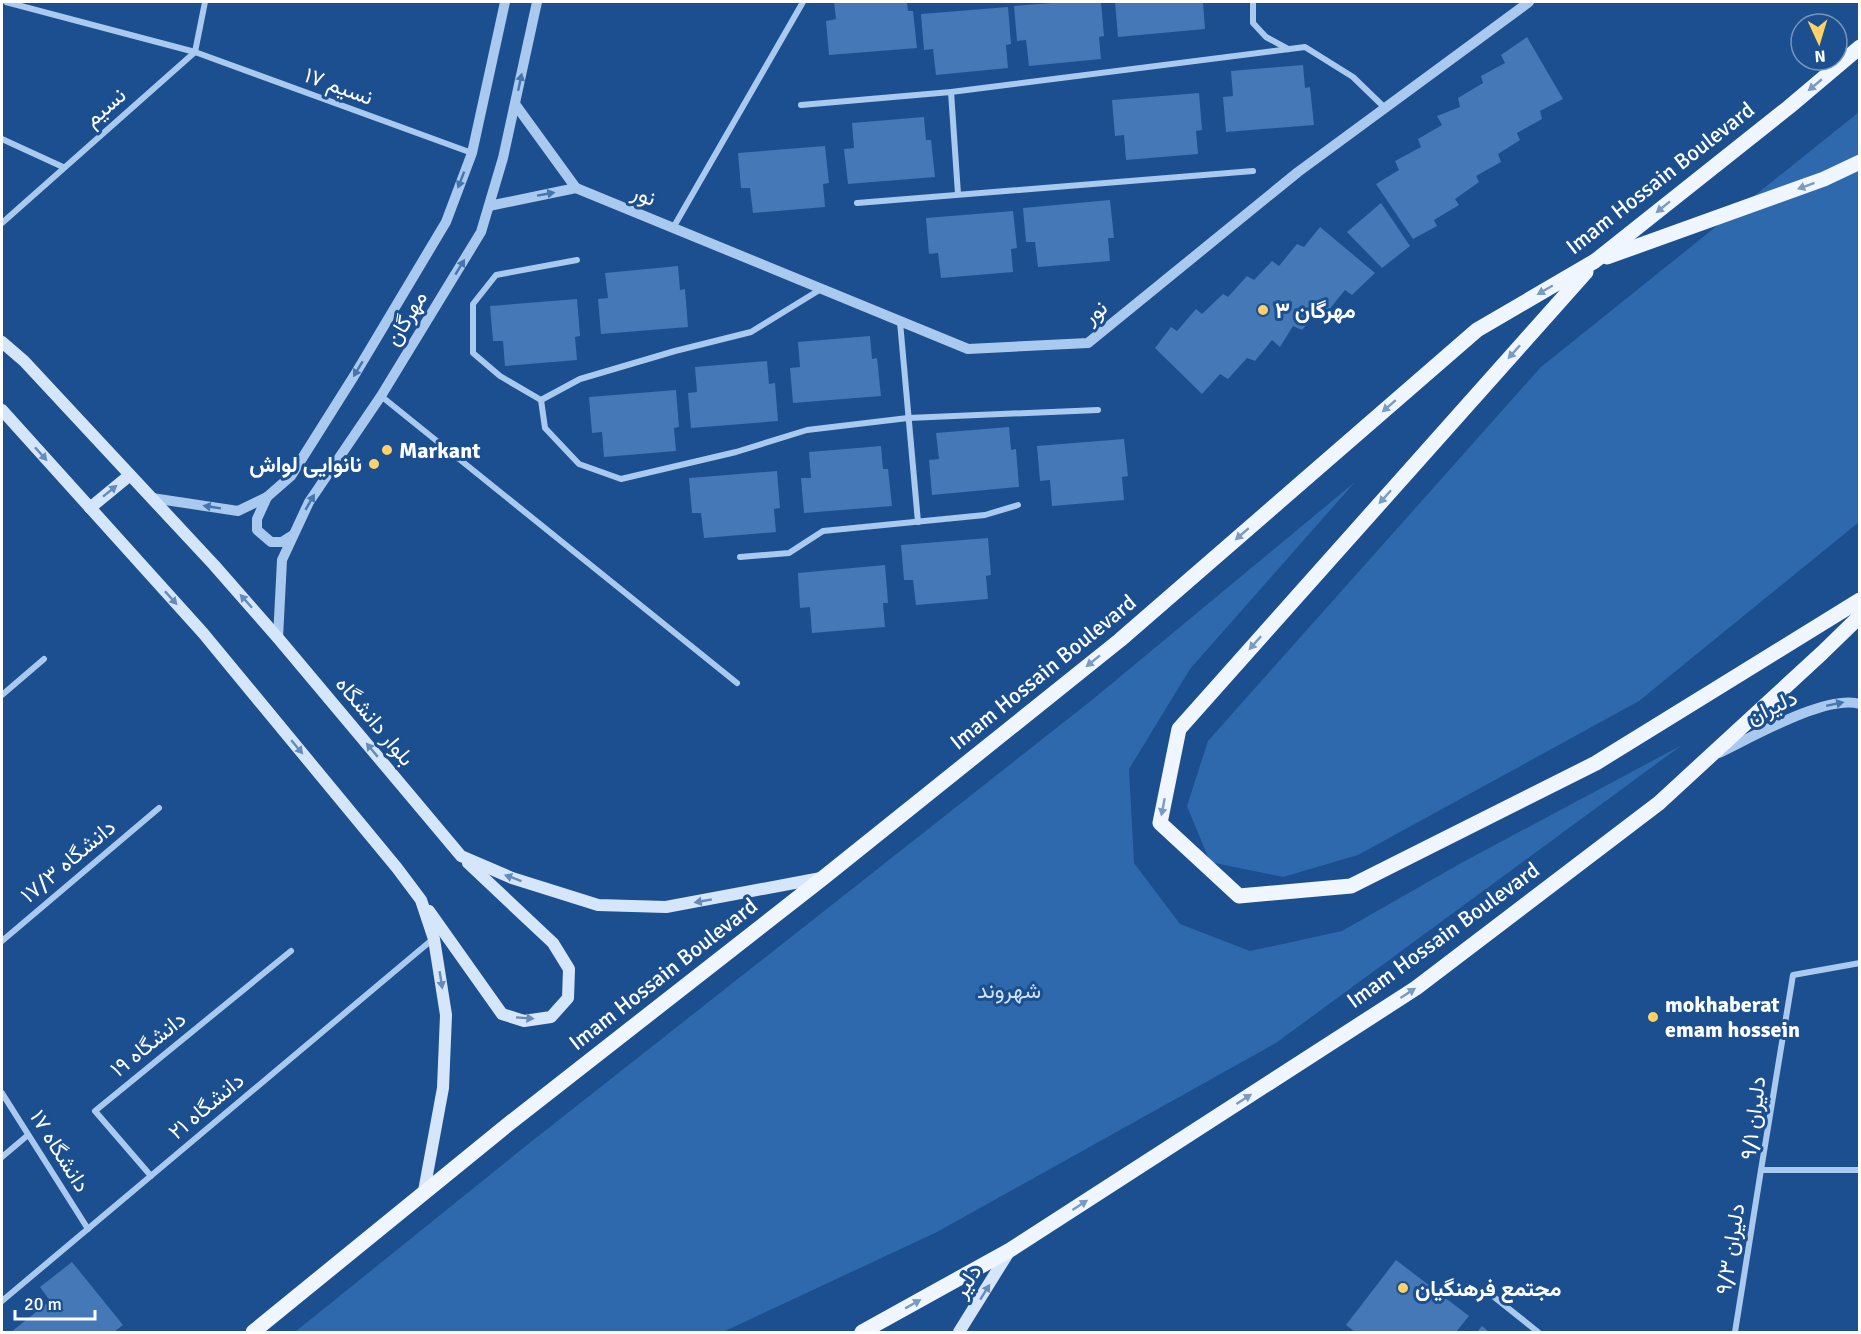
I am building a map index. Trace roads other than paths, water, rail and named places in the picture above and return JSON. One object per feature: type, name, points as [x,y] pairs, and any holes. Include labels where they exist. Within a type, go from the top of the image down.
[{"type":"main road","name":"Imam Hossain Boulevard","points":[[253,1332],[424,1191],[1120,640],[1477,330],[1595,261],[1860,47]]},
{"type":"main road","points":[[1860,162],[1824,179],[1595,261],[1179,729],[1160,823],[1239,896],[1351,886],[1596,763],[1860,600]]},
{"type":"main road","name":"بلوار دانشگاه","points":[[2,342],[24,361],[152,498],[278,638],[461,856],[512,878],[598,905],[666,907],[752,893],[822,878]]},
{"type":"main road","points":[[2,410],[203,633],[397,868],[502,1014],[524,1021],[551,1017],[568,998],[569,969],[553,943],[461,856]]},
{"type":"main road","points":[[90,508],[130,475]]},
{"type":"main road","name":"Imam Hossain Boulevard","points":[[862,1332],[1010,1250],[1416,988],[1659,803],[1860,616]]},
{"type":"main road","points":[[421,900],[434,939],[446,1015],[443,1088],[424,1191]]},
{"type":"main road","name":"دلیر","points":[[959,1332],[1010,1250]]},
{"type":"street","name":"نسیم ۱۷","points":[[6,2],[195,52],[472,153]]},
{"type":"street","points":[[195,52],[205,2]]},
{"type":"street","name":"مهرگان","points":[[152,498],[238,511],[267,497],[291,476],[446,222],[472,153],[505,2]]},
{"type":"street","name":"مهرگان","points":[[278,638],[282,560],[309,502],[381,396],[481,232],[503,158],[537,2]]},
{"type":"street","points":[[673,228],[804,2]]},
{"type":"street","points":[[1253,2],[1253,23],[1266,37],[1289,49]]},
{"type":"street","name":"نور","points":[[576,188],[968,349],[1089,343],[1298,172],[1529,2]]},
{"type":"street","points":[[801,105],[951,92],[1305,47],[1353,77],[1384,108]]},
{"type":"street","name":"نسیم","points":[[2,223],[195,52]]},
{"type":"street","points":[[951,92],[958,194]]},
{"type":"street","points":[[489,206],[576,188],[515,104]]},
{"type":"street","points":[[2,139],[63,167]]},
{"type":"street","points":[[857,203],[1253,171]]},
{"type":"street","points":[[541,400],[500,376],[473,353],[473,304],[495,274],[577,260]]},
{"type":"street","points":[[541,400],[580,379],[675,351],[751,332],[821,289]]},
{"type":"street","points":[[900,322],[918,522]]},
{"type":"street","points":[[381,396],[737,683]]},
{"type":"street","points":[[541,400],[545,428],[579,464],[621,479],[736,452],[807,430],[908,418],[1098,410]]},
{"type":"street","points":[[267,497],[257,519],[257,530],[271,542],[282,542],[293,535]]},
{"type":"street","points":[[740,557],[789,553],[823,531],[985,515],[1018,505]]},
{"type":"street","points":[[2,695],[44,659]]},
{"type":"street","name":"دلیران","points":[[1705,760],[1809,710],[1851,701],[1860,704]]},
{"type":"street","name":"دانشگاه ۱۷/۳","points":[[2,941],[159,808]]},
{"type":"street","name":"دانشگاه ۲۱","points":[[2,1301],[434,939]]},
{"type":"street","name":"دانشگاه ۱۹","points":[[151,1176],[94,1111],[291,951]]},
{"type":"street","name":"دلیران ۹/۱","points":[[1860,963],[1792,975],[1761,1170],[1860,1170]]},
{"type":"street","name":"دانشگاه ۱۷","points":[[2,1093],[88,1229]]},
{"type":"street","points":[[2,1157],[28,1135]]},
{"type":"street","name":"دلیران ۹/۳","points":[[1735,1332],[1761,1170]]},
{"type":"street","points":[[1494,1297],[1538,1332]]},
{"type":"place","name":"مهرگان ۳","points":[[1263,310]]},
{"type":"place","name":"Markant","points":[[387,450]]},
{"type":"place","name":"نانوایی لواش","points":[[374,464]]},
{"type":"place","name":"mokhaberat emam hossein","points":[[1653,1017]]},
{"type":"place","name":"مجتمع فرهنگیان","points":[[1403,1288]]},
{"type":"park label","name":"شهروند","points":[[1009,990]]}]
